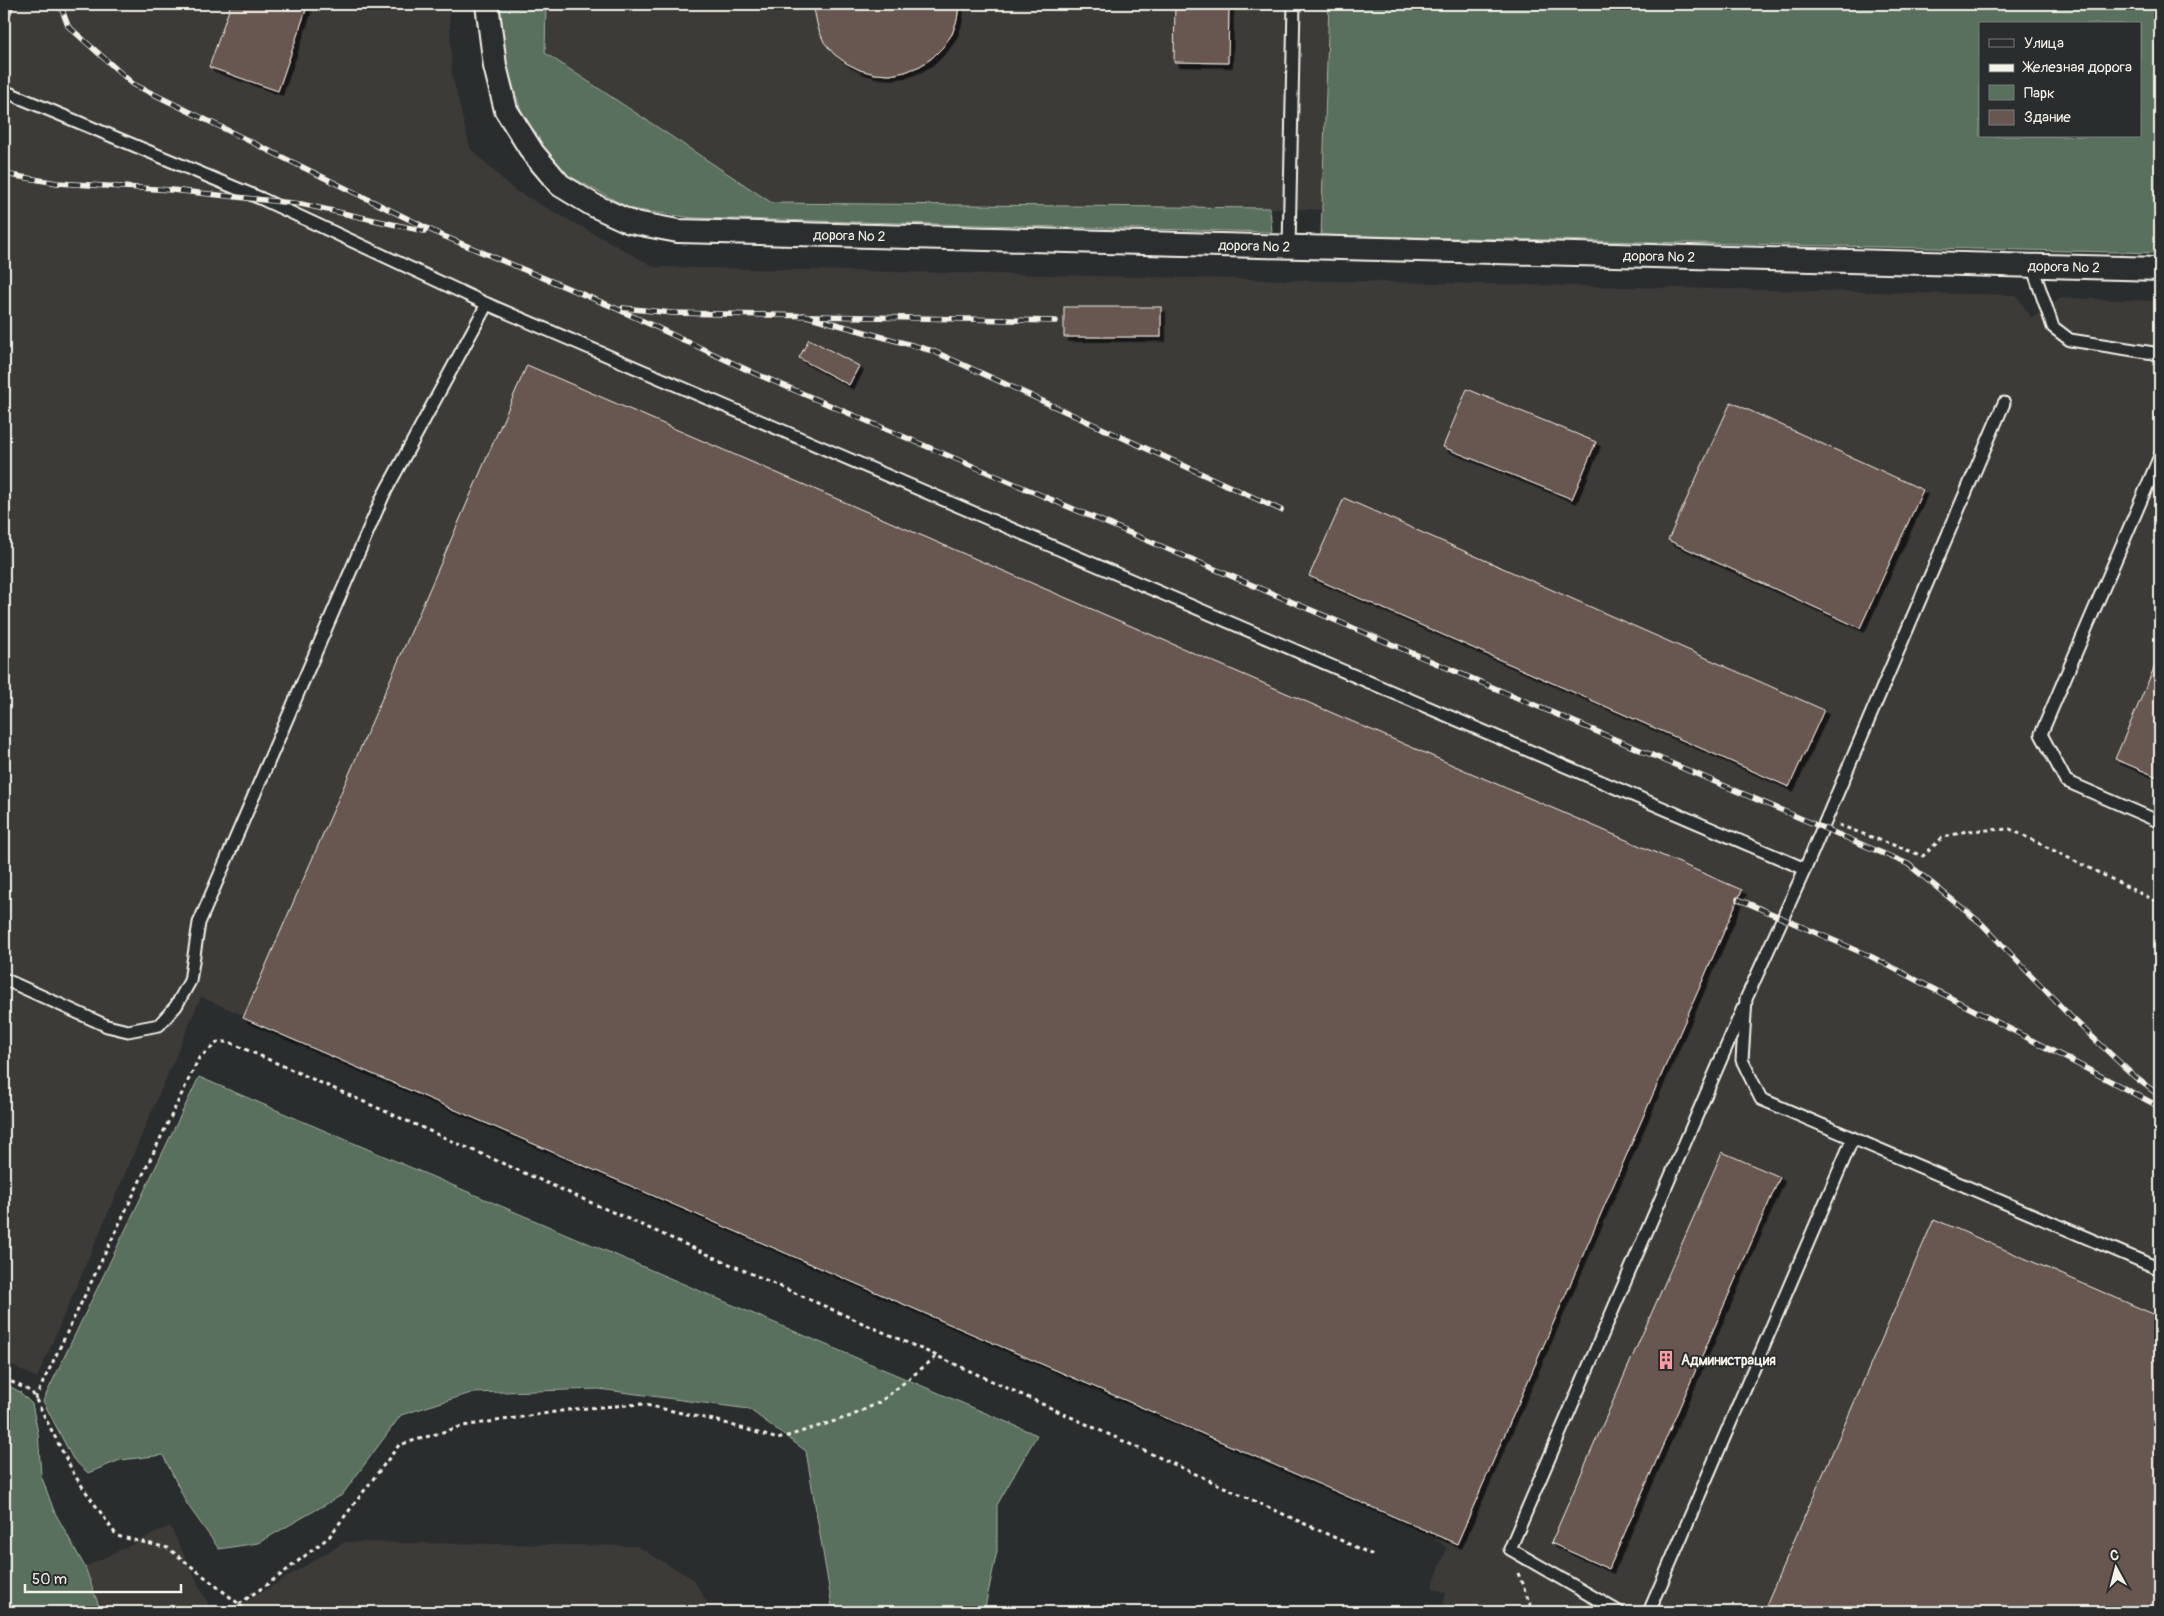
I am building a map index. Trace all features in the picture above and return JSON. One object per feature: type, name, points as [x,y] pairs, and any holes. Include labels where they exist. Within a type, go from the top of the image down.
[{"type":"street","name":"дорога № 2","points":[[487,4],[495,66],[506,110],[533,153],[560,185],[593,205],[630,222],[678,231],[2160,269]]},
{"type":"lane","points":[[4,12],[7,4]]},
{"type":"lane","points":[[1288,248],[1294,4]]},
{"type":"lane","points":[[4,91],[262,199],[487,304],[1805,869]]},
{"type":"lane","points":[[2032,266],[2053,327],[2070,340],[2160,354]]},
{"type":"lane","points":[[4,979],[107,1026],[128,1031],[159,1025],[176,1006],[190,980],[199,923],[383,496],[487,304]]},
{"type":"lane","points":[[1619,1612],[1510,1549],[1746,999],[1805,869],[2004,403]]},
{"type":"lane","points":[[2160,456],[2041,734],[2066,781],[2160,822]]},
{"type":"lane","points":[[1746,999],[1742,1060],[1761,1099],[2160,1268]]},
{"type":"lane","points":[[1649,1612],[1852,1138]]},
{"type":"path","points":[[1826,820],[1866,837],[1923,856],[1942,838],[1966,831],[2010,829],[2160,903]]},
{"type":"path","points":[[36,1399],[199,1058],[218,1042],[229,1042],[937,1356],[1373,1555]]},
{"type":"path","points":[[239,1604],[280,1576],[329,1537],[399,1445],[462,1426],[575,1410],[641,1404],[718,1421],[778,1439],[852,1416],[880,1402],[937,1356]]},
{"type":"path","points":[[4,1378],[32,1392],[75,1476],[117,1536],[168,1548],[247,1612]]},
{"type":"path","points":[[1510,1549],[1533,1612]]},
{"type":"shaded area","points":[[4,4],[449,4],[452,75],[470,148],[514,190],[655,267],[2016,295],[2032,318],[2061,298],[2160,301],[2160,1612],[1442,1612],[1446,1593],[1432,1587],[1447,1548],[1425,1530],[201,997],[37,1378],[4,1361]]},
{"type":"shaded area","points":[[546,4],[1550,4],[1541,216],[1270,208],[772,203],[545,53]]},
{"type":"shaded area","points":[[170,1526],[212,1612],[101,1612],[85,1567]]},
{"type":"shaded area","points":[[345,1542],[636,1546],[693,1579],[713,1612],[229,1612]]},
{"type":"green space","points":[[500,4],[546,4],[545,53],[772,203],[1270,208],[1272,232],[693,218],[631,209],[562,172],[524,119],[508,71]]},
{"type":"green space","points":[[1329,4],[2160,4],[2160,253],[1321,235]]},
{"type":"green space","points":[[199,1077],[1037,1435],[997,1505],[997,1551],[984,1612],[833,1612],[806,1451],[749,1409],[599,1389],[471,1393],[401,1415],[342,1495],[258,1543],[219,1549],[187,1504],[163,1455],[120,1460],[88,1473],[73,1459],[43,1401]]},
{"type":"green space","points":[[4,1383],[20,1392],[32,1404],[38,1433],[41,1475],[54,1511],[85,1567],[101,1612],[4,1612]]},
{"type":"building","points":[[231,4],[308,4],[278,91],[209,67]]},
{"type":"building","points":[[813,4],[959,5],[957,20],[952,34],[943,47],[920,66],[890,75],[860,70],[834,54],[824,42],[818,28]]},
{"type":"building","points":[[1175,4],[1229,4],[1228,63],[1174,62]]},
{"type":"building","points":[[1064,307],[1161,307],[1161,337],[1064,337]]},
{"type":"building","points":[[809,339],[859,366],[849,385],[799,358]]},
{"type":"building","points":[[527,365],[1742,890],[1457,1544],[243,1018]]},
{"type":"building","points":[[1467,389],[1596,442],[1572,499],[1443,447]]},
{"type":"building","points":[[1731,402],[1923,490],[1860,628],[1668,540]]},
{"type":"building","points":[[1344,498],[1824,710],[1789,787],[1309,576]]},
{"type":"building","points":[[2160,654],[2160,778],[2115,759]]},
{"type":"building","name":"Администрация","points":[[1722,1152],[1780,1177],[1609,1569],[1551,1543]]},
{"type":"building","points":[[1934,1219],[2160,1317],[2160,1612],[1763,1612]]},
{"type":"railway","points":[[60,4],[68,26],[133,84],[441,235],[613,307],[754,373],[1908,864],[1982,924],[2069,1015],[2135,1077],[2160,1096]]},
{"type":"railway","points":[[4,174],[57,183],[172,190],[301,204],[424,231]]},
{"type":"railway","points":[[623,308],[672,313],[1056,321]]},
{"type":"railway","points":[[803,315],[933,351],[1281,510]]},
{"type":"railway","points":[[1738,899],[1872,957],[2160,1107]]},
{"type":"place","name":"Администрация","points":[[1666,1360]]}]
